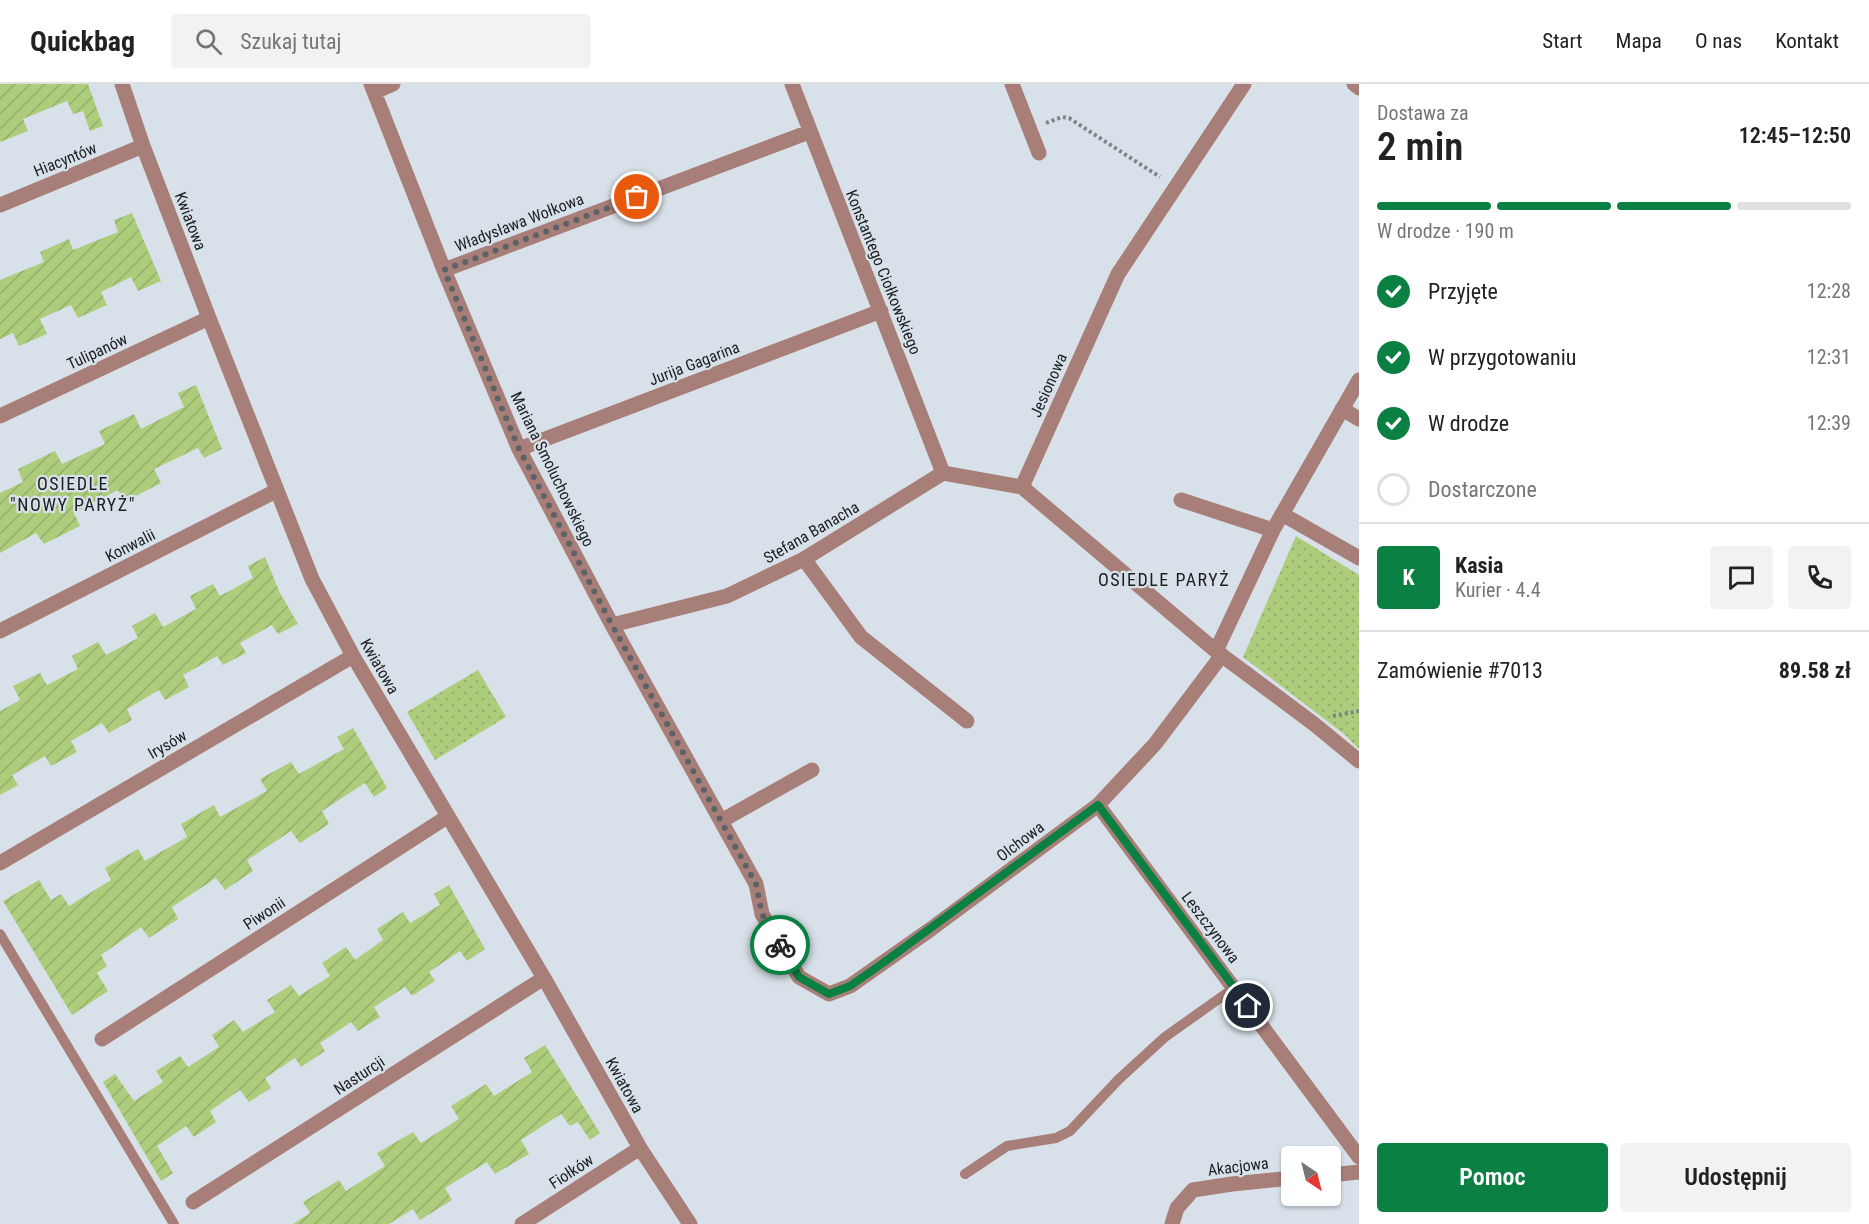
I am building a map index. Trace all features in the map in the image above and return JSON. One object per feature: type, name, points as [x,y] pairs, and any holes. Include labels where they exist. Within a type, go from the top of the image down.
[{"type":"street","name":"Kwiatowa","points":[[123,84],[143,146],[312,579],[353,656],[544,978],[640,1148],[690,1224]]},
{"type":"street","points":[[373,88],[393,84]]},
{"type":"street","name":"Konstantego Ciołkowskiego","points":[[792,84],[943,474]]},
{"type":"street","points":[[1012,84],[1039,153]]},
{"type":"street","name":"Jesionowa","points":[[1022,486],[1118,274],[1244,84]]},
{"type":"street","points":[[1354,84],[1359,88]]},
{"type":"street","name":"Mariana Smoluchowskiego","points":[[373,88],[444,270],[519,449],[612,625],[756,884],[762,914],[799,977]]},
{"type":"street","name":"Władysława Wołkowa","points":[[444,270],[809,132]]},
{"type":"street","name":"Hiacyntów","points":[[0,205],[143,146]]},
{"type":"street","name":"Jurija Gagarina","points":[[519,449],[881,311]]},
{"type":"street","name":"Tulipanów","points":[[0,416],[209,318]]},
{"type":"street","points":[[1219,653],[1273,530],[1359,381]]},
{"type":"street","points":[[1342,410],[1359,418]]},
{"type":"street","points":[[943,474],[1022,486],[1219,653],[1314,724],[1359,761]]},
{"type":"street","name":"Stefana Banacha","points":[[612,625],[727,596],[804,559],[943,474]]},
{"type":"street","name":"Konwalii","points":[[0,631],[276,491]]},
{"type":"street","points":[[1180,500],[1273,530]]},
{"type":"street","points":[[1282,514],[1359,558]]},
{"type":"street","points":[[804,559],[861,637],[967,721]]},
{"type":"street","name":"Olchowa","points":[[799,977],[829,994],[850,986],[1098,805],[1155,744],[1219,653]]},
{"type":"street","name":"Irysów","points":[[0,863],[353,656]]},
{"type":"street","points":[[721,821],[812,770]]},
{"type":"street","name":"Leszczynowa","points":[[1098,805],[1359,1157]]},
{"type":"street","name":"Piwonii","points":[[102,1039],[447,817]]},
{"type":"street","name":"Nasturcji","points":[[193,1202],[544,978]]},
{"type":"street","name":"Fiołków","points":[[522,1224],[640,1148]]},
{"type":"street","points":[[1341,1174],[1359,1172]]},
{"type":"street","name":"Akacjowa","points":[[1172,1224],[1177,1208],[1193,1190],[1281,1179]]},
{"type":"lane","points":[[0,934],[174,1224]]},
{"type":"lane","points":[[965,1174],[1007,1146],[1056,1138],[1070,1131],[1119,1079],[1165,1037],[1234,988]]},
{"type":"path","points":[[1030,129],[1062,117],[1069,118],[1176,188]]},
{"type":"green space","points":[[0,84],[88,84],[103,126],[90,131],[83,111],[73,114],[67,101],[23,119],[28,131],[0,142]]},
{"type":"green space","points":[[132,213],[161,281],[138,291],[131,277],[101,292],[107,305],[78,318],[71,305],[40,319],[47,334],[19,346],[13,333],[0,339],[0,280],[44,262],[40,252],[69,239],[73,250],[118,232],[114,220]]},
{"type":"green space","points":[[196,385],[222,449],[204,458],[198,448],[154,469],[161,483],[124,502],[118,490],[74,513],[80,526],[44,544],[36,533],[0,553],[0,493],[23,482],[18,469],[55,451],[62,464],[105,444],[99,431],[134,414],[141,429],[184,407],[178,393]]},
{"type":"green space","points":[[1296,536],[1359,575],[1359,749],[1344,734],[1243,657]]},
{"type":"green space","points":[[265,557],[280,593],[298,624],[278,634],[272,625],[240,643],[246,653],[223,665],[217,656],[183,675],[189,687],[165,700],[159,690],[127,709],[132,720],[109,733],[102,723],[71,741],[77,752],[51,766],[45,756],[12,775],[18,785],[0,795],[0,711],[20,700],[13,686],[40,673],[47,685],[78,669],[72,656],[98,642],[106,655],[138,638],[132,626],[155,613],[163,627],[196,609],[190,596],[213,584],[220,596],[253,578],[248,566]]},
{"type":"green space","points":[[478,670],[506,717],[435,760],[407,712]]},
{"type":"green space","points":[[353,728],[387,788],[374,797],[365,783],[322,811],[329,824],[300,843],[291,831],[247,860],[253,871],[225,890],[216,878],[172,907],[178,919],[149,938],[141,927],[101,955],[107,966],[97,973],[108,991],[72,1015],[3,901],[39,880],[51,900],[61,894],[69,906],[111,880],[105,868],[138,849],[145,861],[187,837],[181,824],[214,805],[220,817],[267,791],[260,779],[291,762],[299,774],[344,749],[337,737]]},
{"type":"green space","points":[[449,885],[485,949],[467,961],[460,951],[429,972],[435,981],[412,996],[405,987],[374,1007],[380,1017],[358,1031],[351,1022],[320,1043],[325,1051],[301,1067],[295,1058],[265,1078],[271,1088],[249,1102],[240,1090],[210,1111],[216,1122],[194,1137],[186,1126],[157,1146],[173,1173],[161,1181],[103,1082],[115,1074],[134,1101],[163,1082],[156,1071],[180,1056],[188,1067],[219,1047],[212,1035],[234,1020],[243,1032],[275,1012],[267,1000],[291,985],[299,996],[330,976],[322,963],[346,947],[355,960],[383,940],[377,929],[403,912],[410,923],[440,905],[434,894]]},
{"type":"green space","points":[[545,1045],[600,1133],[590,1140],[578,1122],[570,1126],[561,1114],[521,1140],[529,1154],[495,1174],[487,1162],[445,1188],[452,1200],[420,1220],[413,1209],[389,1224],[293,1224],[310,1213],[303,1202],[339,1180],[346,1191],[385,1166],[377,1153],[413,1132],[421,1143],[459,1119],[451,1106],[486,1084],[494,1096],[532,1072],[524,1058]]},
{"type":"way so far","points":[[637,197],[444,270],[519,449],[612,625],[756,884],[762,914],[780,945]]},
{"type":"district","name":"OSIEDLE \"NOWY PARYŻ\"","points":[[73,494]]},
{"type":"district","name":"OSIEDLE PARYŻ","points":[[1164,580]]},
{"type":"route","points":[[780,945],[799,977],[829,994],[850,986],[1098,805],[1248,1006]]}]
